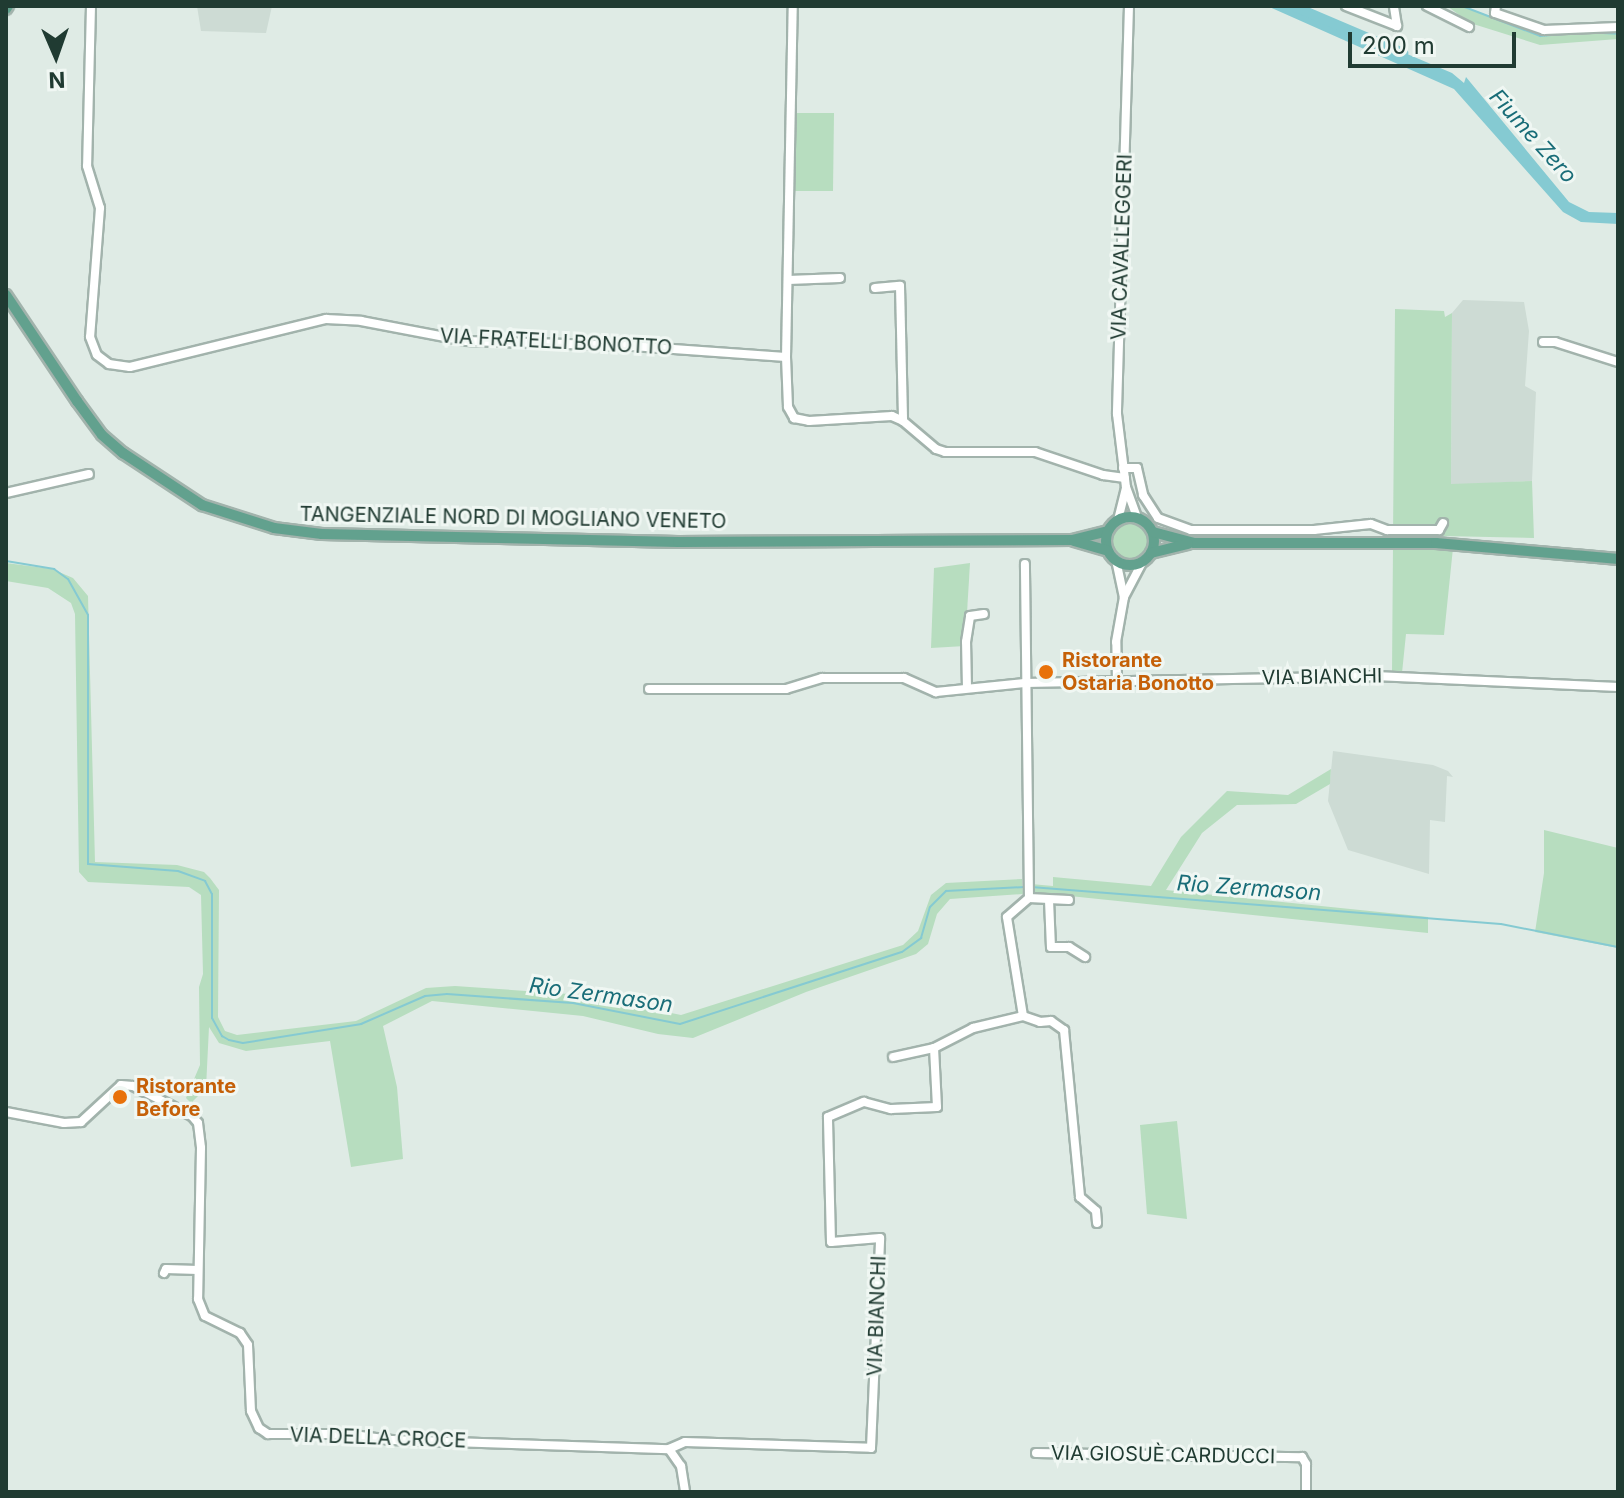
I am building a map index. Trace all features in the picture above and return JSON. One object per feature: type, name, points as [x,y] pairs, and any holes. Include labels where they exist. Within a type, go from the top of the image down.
[{"type":"main road","name":"TANGENZIALE NORD DI MOGLIANO VENETO","points":[[6,295],[102,435],[123,453],[202,505],[230,517],[274,528],[322,534],[678,542],[1072,540]]},
{"type":"main road","points":[[1072,540],[1107,531],[1118,520],[1137,518],[1153,532],[1194,543],[1436,543],[1618,559]]},
{"type":"main road","points":[[1107,531],[1112,556]]},
{"type":"main road","points":[[1147,557],[1153,532]]},
{"type":"main road","points":[[1072,540],[1132,565],[1147,557],[1194,543]]},
{"type":"street","name":"VIA FRATELLI BONOTTO","points":[[91,6],[87,166],[100,208],[90,337],[97,355],[109,364],[124,368],[326,319],[361,321],[466,341],[633,346],[786,357]]},
{"type":"street","points":[[793,6],[786,357],[788,407],[794,418],[809,421],[892,416],[903,421],[936,449],[945,452],[1035,452],[1103,475],[1124,478]]},
{"type":"street","name":"VIA CAVALLEGGERI","points":[[1124,478],[1117,414],[1129,6]]},
{"type":"street","points":[[1346,6],[1397,26],[1394,6]]},
{"type":"street","points":[[1496,6],[1495,13],[1544,30],[1618,27]]},
{"type":"street","points":[[1433,7],[1469,27]]},
{"type":"street","points":[[788,280],[840,278]]},
{"type":"street","points":[[875,288],[900,286],[903,421]]},
{"type":"street","points":[[1543,342],[1555,342],[1618,362]]},
{"type":"street","points":[[1118,520],[1124,478],[1137,468],[1143,495],[1158,518],[1191,530],[1314,530],[1371,524],[1387,530],[1439,530],[1443,523]]},
{"type":"street","points":[[6,493],[89,474]]},
{"type":"street","points":[[1124,478],[1137,518]]},
{"type":"street","points":[[1112,556],[1124,597]]},
{"type":"street","points":[[1117,681],[1116,642],[1124,597],[1147,557]]},
{"type":"street","points":[[1023,1016],[1007,917],[1029,896],[1025,564]]},
{"type":"street","points":[[967,688],[966,642],[970,616],[984,614]]},
{"type":"street","name":"VIA BIANCHI","points":[[649,689],[786,689],[822,678],[904,678],[918,681],[933,692],[1025,683],[1375,676],[1618,687]]},
{"type":"street","points":[[1029,896],[1069,900]]},
{"type":"street","points":[[1049,900],[1051,947],[1069,947],[1085,957]]},
{"type":"street","points":[[893,1057],[934,1048],[973,1028],[1023,1016],[1040,1022],[1051,1021],[1064,1030],[1080,1197],[1096,1211],[1097,1223]]},
{"type":"street","name":"VIA BIANCHI","points":[[669,1449],[685,1442],[871,1448],[880,1238],[831,1242],[828,1117],[864,1102],[904,1110],[937,1107],[934,1048]]},
{"type":"street","name":"VIA DELLA CROCE","points":[[6,1112],[64,1123],[81,1122],[121,1085],[133,1086],[192,1116],[200,1130],[201,1148],[198,1299],[205,1316],[240,1333],[248,1345],[251,1411],[259,1428],[268,1434],[345,1434],[392,1440],[669,1449]]},
{"type":"street","points":[[164,1273],[166,1269],[198,1270]]},
{"type":"street","points":[[669,1449],[681,1466],[685,1492]]},
{"type":"street","name":"VIA GIOSUÈ CARDUCCI","points":[[1036,1453],[1302,1457],[1306,1464],[1306,1492]]},
{"type":"shaded area","points":[[197,6],[272,6],[266,33],[201,31]]},
{"type":"shaded area","points":[[1463,300],[1524,302],[1529,331],[1525,386],[1536,392],[1532,481],[1451,485],[1452,313]]},
{"type":"shaded area","points":[[1333,751],[1433,765],[1448,771],[1453,777],[1447,776],[1445,822],[1430,820],[1429,874],[1348,850],[1328,801]]},
{"type":"green space","points":[[1447,6],[1462,6],[1534,32],[1618,28],[1618,39],[1540,45],[1470,23]]},
{"type":"green space","points":[[796,113],[834,113],[833,191],[795,191]]},
{"type":"green space","points":[[1395,309],[1444,311],[1445,317],[1452,313],[1451,484],[1532,481],[1534,538],[1393,535]]},
{"type":"green space","points":[[1130,523],[1143,528],[1148,541],[1143,554],[1130,559],[1117,554],[1112,541],[1117,528]]},
{"type":"green space","points":[[1393,546],[1453,548],[1444,635],[1406,634],[1402,673],[1392,672]]},
{"type":"green space","points":[[6,563],[52,569],[73,578],[88,596],[95,862],[177,865],[204,872],[210,878],[219,890],[218,1017],[225,1031],[237,1035],[356,1021],[426,988],[455,986],[583,995],[681,1015],[903,945],[918,931],[931,895],[946,883],[1022,879],[1023,894],[950,899],[937,914],[928,944],[916,954],[806,992],[693,1038],[658,1034],[583,1016],[432,1001],[383,1026],[397,1087],[403,1159],[351,1167],[330,1041],[246,1051],[219,1043],[209,1027],[206,1088],[191,1103],[186,1098],[200,1065],[199,987],[203,974],[201,895],[189,887],[88,882],[79,872],[75,614],[71,603],[48,588],[6,581]]},
{"type":"green space","points":[[970,563],[965,646],[931,648],[934,568]]},
{"type":"green space","points":[[1331,769],[1330,784],[1296,804],[1237,805],[1202,833],[1166,890],[1428,917],[1428,933],[1031,892],[1031,884],[1053,886],[1053,877],[1151,886],[1181,837],[1227,791],[1288,795]]},
{"type":"green space","points":[[1544,830],[1618,848],[1618,948],[1535,932],[1544,873]]},
{"type":"green space","points":[[1177,1121],[1187,1219],[1147,1214],[1140,1125]]},
{"type":"water","points":[[1267,6],[1294,6],[1452,73],[1464,83],[1466,77],[1569,202],[1589,212],[1618,213],[1618,224],[1581,222],[1563,212],[1454,89]]},
{"type":"waterway","name":"Fiume Zero","points":[[1293,6],[1403,53]]},
{"type":"waterway","points":[[1462,6],[1540,36],[1577,33]]},
{"type":"waterway","points":[[1583,32],[1618,34]]},
{"type":"waterway","name":"Rio Zermason","points":[[6,561],[54,569],[68,579],[88,615],[88,864],[178,871],[205,881],[212,894],[212,1018],[222,1036],[229,1040],[243,1043],[361,1024],[425,996],[447,994],[573,1003],[680,1024],[902,952],[921,938],[930,907],[946,891],[1025,887]]},
{"type":"waterway","name":"Rio Zermason","points":[[1031,887],[1501,924],[1618,947]]},
{"type":"place","name":"Ristorante Ostaria Bonotto","points":[[1046,672]]},
{"type":"place","name":"Ristorante Before","points":[[120,1097]]}]
